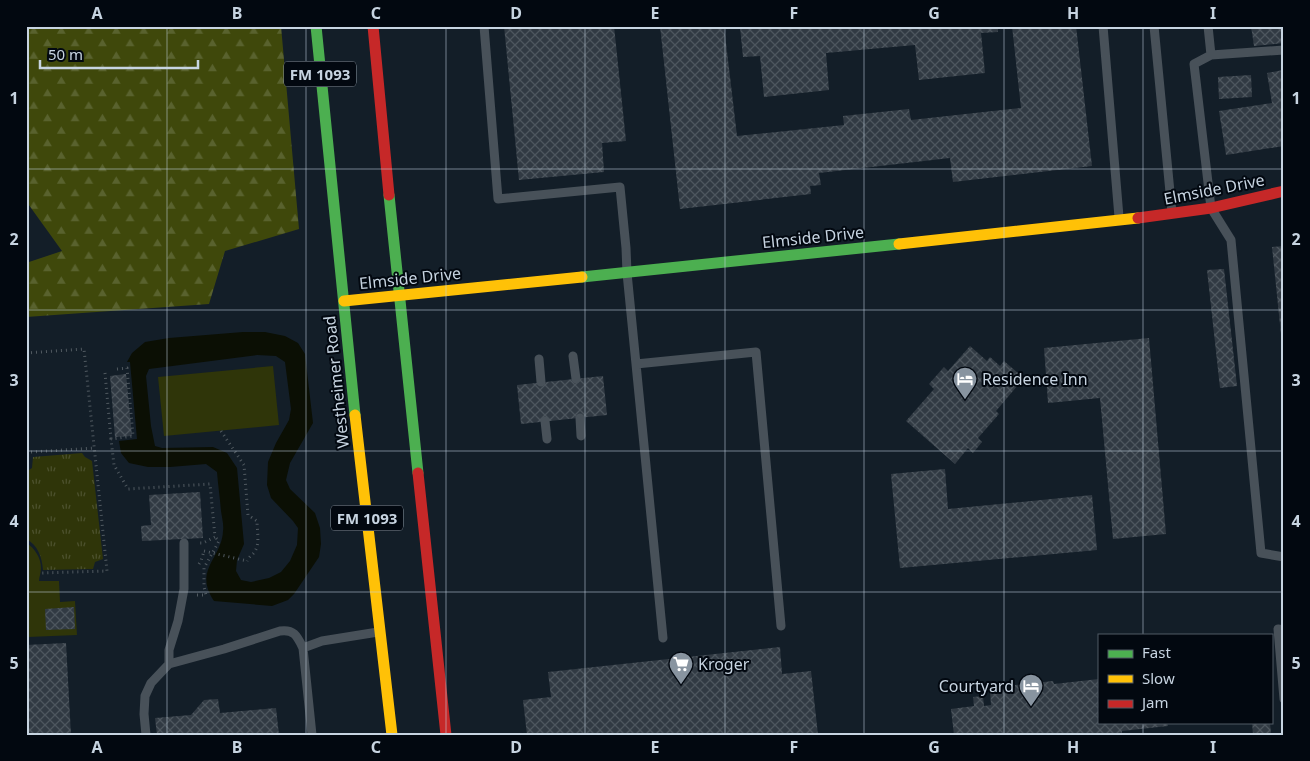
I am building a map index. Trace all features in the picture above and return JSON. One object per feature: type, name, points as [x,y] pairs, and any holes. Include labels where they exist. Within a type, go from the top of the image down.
[{"type":"main road","name":"Westheimer Road","points":[[316,26],[358,442],[392,735]]},
{"type":"main road","name":"FM 1093","points":[[373,26],[399,296],[446,735]]},
{"type":"main road","name":"Elmside Drive","points":[[344,301],[627,273],[1172,214],[1211,208],[1284,191]]},
{"type":"lane","points":[[484,26],[498,200],[620,187],[663,638]]},
{"type":"lane","points":[[1103,26],[1120,220]]},
{"type":"lane","points":[[1154,26],[1172,214]]},
{"type":"lane","points":[[1208,26],[1210,55]]},
{"type":"lane","points":[[1284,50],[1210,55],[1194,64],[1211,208],[1231,240],[1261,553],[1284,557]]},
{"type":"lane","points":[[636,364],[756,352],[781,626]]},
{"type":"lane","points":[[572,356],[576,378]]},
{"type":"lane","points":[[539,359],[541,382]]},
{"type":"lane","points":[[580,418],[581,436]]},
{"type":"lane","points":[[545,421],[546,438]]},
{"type":"lane","points":[[169,664],[169,650],[178,621],[184,589],[184,543]]},
{"type":"lane","points":[[1284,630],[1278,629],[1284,699]]},
{"type":"lane","points":[[146,735],[145,696],[151,683],[169,664],[224,650],[287,630],[294,633],[302,648],[312,735]]},
{"type":"lane","points":[[302,648],[322,641],[380,632]]},
{"type":"path","points":[[26,353],[84,349],[107,571],[40,573]]},
{"type":"path","points":[[111,439],[134,436],[128,368],[117,368]]},
{"type":"path","points":[[105,373],[114,464],[128,490],[210,484],[215,537],[219,541],[204,568],[206,594],[197,595]]},
{"type":"path","points":[[204,551],[247,561],[255,551],[257,542],[257,521],[248,515],[244,465],[220,431]]},
{"type":"path","points":[[31,452],[94,448]]},
{"type":"path","points":[[203,544],[215,537]]},
{"type":"green space","points":[[26,26],[281,26],[299,229],[225,251],[209,304],[26,317],[26,263],[62,251],[26,201]]},
{"type":"green space","points":[[273,366],[279,425],[164,436],[158,377]]},
{"type":"green space","points":[[82,453],[92,461],[103,559],[95,562],[93,569],[43,570],[39,552],[26,539],[26,472],[32,468],[33,457]]},
{"type":"green space","points":[[26,543],[35,550],[39,557],[41,568],[39,581],[59,581],[60,602],[75,601],[77,635],[28,637],[28,624],[26,624]]},
{"type":"shaded area","points":[[265,332],[285,336],[298,343],[305,354],[313,423],[290,463],[286,480],[290,489],[315,513],[320,528],[321,544],[319,557],[288,600],[272,606],[214,601],[206,581],[207,572],[218,549],[223,529],[217,472],[206,464],[148,467],[129,463],[121,453],[119,441],[137,439],[130,362],[127,362],[132,353],[145,342],[169,338]],"holes":[[[257,355],[276,356],[285,362],[291,409],[289,420],[268,462],[267,485],[271,498],[298,528],[297,545],[290,561],[281,572],[269,578],[251,582],[241,580],[236,571],[237,560],[244,544],[237,468],[227,453],[213,447],[162,448],[155,446],[146,376],[149,369]]]},
{"type":"building","points":[[504,26],[614,26],[626,141],[602,143],[604,172],[519,180]]},
{"type":"building","points":[[660,26],[724,26],[737,136],[844,125],[843,116],[909,109],[911,120],[1021,108],[1012,26],[1076,26],[1092,166],[953,182],[950,158],[819,173],[821,185],[810,186],[811,194],[680,209]]},
{"type":"building","points":[[998,26],[998,32],[981,33],[985,73],[919,80],[915,45],[826,53],[829,90],[764,97],[760,56],[743,57],[740,27]]},
{"type":"building","points":[[1251,26],[1284,26],[1284,43],[1254,46]]},
{"type":"building","points":[[1283,70],[1284,146],[1226,155],[1219,111],[1272,103],[1267,73]]},
{"type":"building","points":[[1251,75],[1252,97],[1219,99],[1218,77]]},
{"type":"building","points":[[1284,246],[1284,344],[1282,344],[1272,247]]},
{"type":"building","points":[[1224,269],[1237,386],[1220,388],[1207,270]]},
{"type":"building","points":[[1149,338],[1166,534],[1113,539],[1100,398],[1048,403],[1044,348]]},
{"type":"building","name":"Residence Inn","points":[[970,346],[987,361],[990,357],[1000,366],[1004,361],[1024,378],[996,411],[999,414],[978,438],[982,442],[973,453],[968,448],[955,464],[906,421],[934,389],[929,384],[944,367],[948,371]]},
{"type":"building","points":[[126,374],[132,436],[115,437],[110,376]]},
{"type":"building","points":[[603,376],[607,415],[521,424],[517,385]]},
{"type":"building","points":[[945,469],[948,509],[1092,495],[1097,550],[900,568],[891,474]]},
{"type":"building","points":[[200,492],[203,538],[142,541],[141,526],[151,525],[149,495]]},
{"type":"building","points":[[74,607],[75,629],[46,630],[45,609]]},
{"type":"building","points":[[66,643],[71,735],[26,735],[26,645]]},
{"type":"building","name":"Kroger","points":[[780,647],[782,674],[811,671],[818,735],[527,735],[523,700],[551,697],[548,672]]},
{"type":"building","name":"Courtyard","points":[[1098,679],[1098,724],[1168,724],[1168,726],[1122,731],[1122,735],[954,735],[951,709],[974,706],[973,697],[983,696],[984,706],[991,705],[990,691],[1015,688],[1015,685],[1053,681],[1054,684]]},
{"type":"building","points":[[218,699],[220,713],[276,708],[279,735],[157,735],[155,718],[191,715],[204,700]]},
{"type":"building","points":[[1252,724],[1270,724],[1271,735],[1253,735]]},
{"type":"traffic: fast","points":[[316,26],[355,415]]},
{"type":"traffic: fast","points":[[389,195],[418,473]]},
{"type":"traffic: fast","points":[[582,277],[899,244]]},
{"type":"traffic: slow","points":[[899,244],[1138,218]]},
{"type":"traffic: slow","points":[[344,301],[582,277]]},
{"type":"traffic: slow","points":[[355,415],[392,735]]},
{"type":"traffic: jam","points":[[373,26],[389,195]]},
{"type":"traffic: jam","points":[[1138,218],[1211,208],[1284,191]]},
{"type":"traffic: jam","points":[[418,473],[446,735]]},
{"type":"place","name":"Residence Inn","points":[[965,400]]},
{"type":"place","name":"Kroger","points":[[681,685]]},
{"type":"place","name":"Courtyard","points":[[1031,707]]}]
